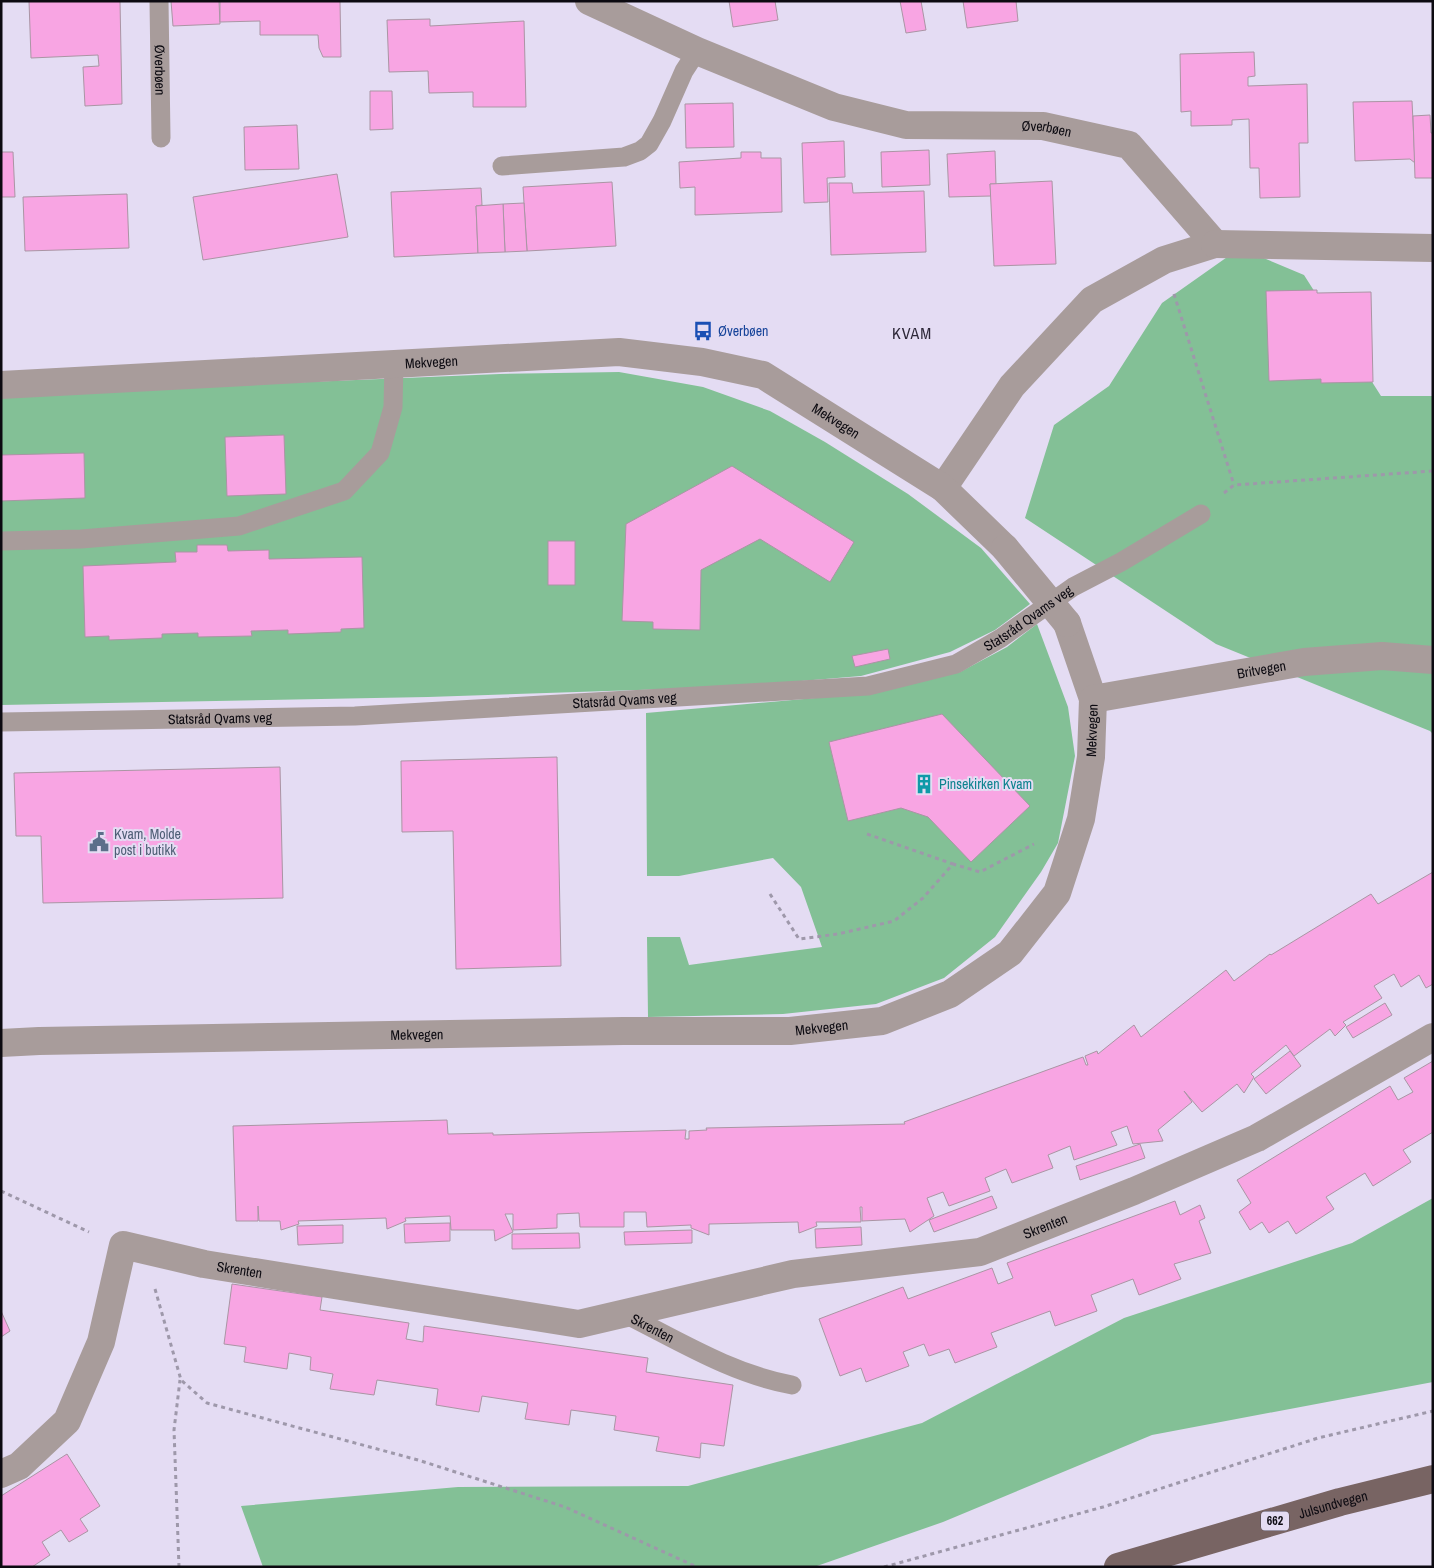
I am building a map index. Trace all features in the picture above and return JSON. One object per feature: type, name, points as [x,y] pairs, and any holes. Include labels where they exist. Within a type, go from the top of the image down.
[{"type":"main road","name":"Julsundvegen","points":[[1118,1567],[1340,1502],[1433,1479]]},
{"type":"street","name":"Øverbøen","points":[[589,1],[697,51],[834,107],[906,125],[1042,126],[1129,145],[1215,244]]},
{"type":"street","points":[[943,488],[1012,386],[1092,300],[1164,260],[1215,244],[1433,248]]},
{"type":"street","name":"Mekvegen","points":[[1,385],[17,386],[394,363],[619,352],[702,362],[763,375],[943,488],[1005,548],[1067,623],[1093,698],[1091,757],[1081,819],[1057,893],[1010,953],[950,994],[882,1021],[790,1031],[614,1031],[39,1040],[1,1043]]},
{"type":"street","name":"Britvegen","points":[[1093,698],[1304,662],[1382,656],[1433,660]]},
{"type":"street","name":"Skrenten","points":[[123,1245],[204,1264],[580,1324],[793,1274],[980,1252],[1134,1192],[1257,1138],[1433,1037]]},
{"type":"street","points":[[1,1474],[19,1466],[66,1421],[102,1342],[123,1245]]},
{"type":"lane","name":"Øverbøen","points":[[158,1],[161,138]]},
{"type":"lane","points":[[502,166],[624,157],[640,151],[649,144],[662,121],[684,71],[697,51]]},
{"type":"lane","points":[[1,541],[80,539],[239,526],[344,491],[380,453],[393,407],[394,363]]},
{"type":"lane","name":"Statsråd Qvams veg","points":[[1,722],[355,716],[868,686],[956,664],[1001,638],[1073,587],[1121,562],[1201,514]]},
{"type":"lane","name":"Skrenten","points":[[625,1314],[742,1372],[764,1380],[792,1385]]},
{"type":"path","points":[[1164,260],[1234,485]]},
{"type":"path","points":[[1201,514],[1234,485],[1433,472]]},
{"type":"path","points":[[867,834],[980,872],[1081,819]]},
{"type":"path","points":[[770,894],[799,939],[838,934],[894,921],[922,898],[953,864]]},
{"type":"path","points":[[1,1191],[70,1224],[123,1245],[156,1290],[181,1380],[174,1430],[178,1567]]},
{"type":"path","points":[[181,1380],[207,1403],[418,1460],[564,1507],[697,1567]]},
{"type":"path","points":[[884,1567],[1103,1507],[1318,1438],[1433,1411]]},
{"type":"green space","points":[[1240,248],[1304,275],[1381,396],[1433,396],[1433,734],[1430,731],[1216,644],[1025,518],[1054,425],[1109,386],[1162,303]]},
{"type":"green space","points":[[619,372],[703,387],[770,411],[825,442],[908,494],[981,548],[1030,604],[995,630],[950,652],[861,676],[730,687],[428,697],[1,705],[1,395],[500,374]]},
{"type":"green space","points":[[1037,624],[1068,707],[1075,756],[1058,843],[1041,872],[995,937],[944,978],[876,1004],[783,1014],[648,1017],[647,937],[680,937],[689,965],[822,947],[801,887],[773,858],[679,876],[647,876],[646,713],[871,693],[960,672],[1007,647]]},
{"type":"green space","points":[[1433,1198],[1433,1382],[1152,1435],[943,1522],[814,1567],[263,1567],[241,1506],[458,1487],[688,1486],[922,1423],[1124,1318],[1352,1243]]},
{"type":"building","points":[[29,1],[120,1],[122,104],[85,106],[83,67],[99,66],[98,55],[31,58]]},
{"type":"building","points":[[171,1],[219,1],[220,24],[173,26]]},
{"type":"building","points":[[220,1],[340,1],[341,57],[323,57],[319,48],[318,35],[260,35],[260,21],[220,22]]},
{"type":"building","points":[[729,1],[775,1],[778,20],[733,27]]},
{"type":"building","points":[[900,1],[921,1],[926,30],[906,33]]},
{"type":"building","points":[[963,1],[1016,1],[1018,21],[967,28]]},
{"type":"building","points":[[430,19],[430,26],[524,21],[526,107],[473,107],[473,92],[429,93],[428,71],[389,72],[387,20]]},
{"type":"building","points":[[1254,52],[1255,76],[1248,77],[1248,86],[1307,84],[1308,143],[1299,143],[1300,197],[1260,198],[1259,168],[1250,168],[1249,119],[1232,120],[1232,125],[1191,126],[1191,111],[1181,112],[1180,54]]},
{"type":"building","points":[[370,91],[392,91],[393,129],[370,130]]},
{"type":"building","points":[[1412,101],[1415,163],[1410,159],[1355,161],[1353,102]]},
{"type":"building","points":[[733,103],[734,147],[686,148],[685,104]]},
{"type":"building","points":[[1430,115],[1431,133],[1433,133],[1433,178],[1415,178],[1413,116]]},
{"type":"building","points":[[297,125],[299,169],[245,170],[244,127]]},
{"type":"building","points":[[844,141],[845,177],[827,178],[828,202],[804,203],[802,143]]},
{"type":"building","points":[[929,150],[930,185],[882,187],[881,152]]},
{"type":"building","points":[[995,151],[996,184],[990,184],[991,196],[949,197],[947,154]]},
{"type":"building","points":[[1,152],[13,152],[15,197],[1,197]]},
{"type":"building","points":[[741,152],[761,152],[761,158],[781,158],[782,212],[695,215],[695,187],[680,188],[679,162],[741,158]]},
{"type":"building","points":[[337,174],[348,237],[203,260],[193,197]]},
{"type":"building","points":[[1052,181],[1056,264],[994,266],[990,184]]},
{"type":"building","points":[[612,182],[616,246],[527,251],[523,187]]},
{"type":"building","points":[[829,183],[852,183],[853,193],[924,191],[926,252],[831,255]]},
{"type":"building","points":[[481,188],[482,205],[476,206],[478,253],[394,257],[391,192]]},
{"type":"building","points":[[127,194],[129,248],[25,251],[23,197]]},
{"type":"building","points":[[524,203],[527,251],[505,252],[503,204]]},
{"type":"building","points":[[503,204],[505,252],[478,253],[476,206]]},
{"type":"building","points":[[1317,290],[1317,293],[1371,292],[1373,382],[1321,383],[1321,379],[1269,381],[1266,291]]},
{"type":"building","points":[[284,435],[286,494],[227,496],[225,437]]},
{"type":"building","points":[[84,453],[85,498],[1,501],[1,455]]},
{"type":"building","points":[[732,466],[854,542],[830,582],[760,539],[701,570],[700,630],[653,629],[653,622],[622,621],[626,524]]},
{"type":"building","points":[[548,541],[575,541],[575,585],[548,585]]},
{"type":"building","points":[[197,545],[227,545],[228,551],[269,550],[269,559],[362,557],[364,628],[341,629],[341,632],[288,634],[288,630],[251,631],[252,636],[198,637],[198,633],[162,634],[162,638],[109,640],[109,636],[85,637],[83,566],[176,562],[175,552],[197,552]]},
{"type":"building","points":[[888,649],[890,659],[855,667],[852,656]]},
{"type":"building","name":"Pinsekirken Kvam","points":[[942,714],[1030,806],[971,862],[928,817],[901,808],[848,821],[829,742]]},
{"type":"building","points":[[557,757],[561,966],[456,969],[453,831],[402,832],[401,761]]},
{"type":"building","points":[[280,767],[283,898],[43,903],[41,836],[16,836],[14,773]]},
{"type":"building","points":[[1433,872],[1433,984],[1426,988],[1419,975],[1401,987],[1394,974],[1374,986],[1382,998],[1343,1022],[1346,1025],[1335,1036],[1330,1029],[1294,1056],[1286,1045],[1251,1074],[1254,1077],[1244,1093],[1237,1084],[1202,1112],[1184,1091],[1192,1102],[1158,1130],[1163,1141],[1133,1144],[1127,1126],[1111,1132],[1117,1145],[1074,1160],[1070,1146],[1048,1155],[1053,1168],[1012,1183],[1006,1169],[985,1178],[990,1191],[949,1206],[943,1192],[927,1198],[934,1216],[910,1232],[905,1219],[862,1221],[862,1207],[860,1207],[861,1222],[816,1222],[817,1226],[799,1233],[798,1222],[709,1224],[709,1235],[691,1228],[691,1225],[647,1227],[646,1212],[624,1212],[624,1227],[580,1227],[579,1213],[557,1214],[557,1228],[513,1230],[513,1214],[505,1214],[513,1232],[495,1241],[494,1230],[451,1230],[450,1216],[405,1218],[406,1221],[387,1229],[386,1218],[298,1221],[299,1224],[281,1230],[280,1221],[259,1221],[258,1206],[258,1221],[236,1221],[233,1126],[447,1120],[448,1134],[493,1133],[493,1135],[686,1130],[685,1139],[689,1139],[689,1131],[707,1130],[706,1128],[905,1124],[904,1122],[1083,1057],[1086,1065],[1088,1065],[1085,1056],[1097,1051],[1098,1054],[1134,1025],[1141,1037],[1226,970],[1234,981],[1270,954],[1371,894],[1378,904]]},
{"type":"building","points":[[1385,1003],[1392,1015],[1353,1038],[1346,1027]]},
{"type":"building","points":[[1290,1051],[1301,1066],[1266,1094],[1254,1079]]},
{"type":"building","points":[[1433,1061],[1433,1132],[1403,1150],[1411,1162],[1373,1186],[1365,1173],[1326,1197],[1334,1209],[1296,1234],[1288,1221],[1269,1233],[1262,1222],[1250,1230],[1239,1212],[1251,1203],[1237,1180],[1390,1086],[1398,1100],[1413,1092],[1404,1078]]},
{"type":"building","points":[[1140,1144],[1145,1158],[1080,1180],[1076,1166]]},
{"type":"building","points":[[992,1196],[997,1208],[934,1232],[929,1220]]},
{"type":"building","points":[[1175,1201],[1180,1215],[1200,1205],[1205,1218],[1199,1221],[1211,1253],[1174,1264],[1181,1279],[1139,1295],[1133,1279],[1091,1295],[1097,1311],[1055,1326],[1050,1311],[991,1333],[997,1347],[955,1363],[949,1349],[929,1356],[924,1344],[903,1352],[909,1366],[866,1382],[861,1368],[840,1376],[819,1319],[903,1287],[908,1299],[992,1268],[998,1284],[1013,1278],[1007,1263]]},
{"type":"building","points":[[450,1223],[450,1241],[405,1243],[404,1224]]},
{"type":"building","points":[[343,1225],[343,1243],[298,1245],[297,1226]]},
{"type":"building","points":[[861,1227],[862,1245],[816,1248],[815,1229]]},
{"type":"building","points":[[692,1230],[692,1243],[625,1245],[624,1232]]},
{"type":"building","points":[[579,1233],[580,1248],[512,1249],[512,1234]]},
{"type":"building","points":[[232,1284],[322,1297],[320,1310],[409,1323],[406,1339],[423,1342],[424,1326],[648,1358],[646,1372],[733,1385],[724,1446],[701,1443],[700,1458],[656,1451],[659,1437],[614,1430],[616,1416],[571,1410],[569,1425],[525,1419],[528,1403],[482,1396],[479,1412],[436,1405],[438,1389],[377,1380],[374,1395],[330,1389],[333,1374],[310,1370],[311,1357],[289,1353],[287,1369],[244,1362],[246,1347],[224,1344]]},
{"type":"building","points":[[1,1311],[10,1331],[1,1337]]},
{"type":"building","points":[[67,1454],[100,1506],[80,1519],[88,1531],[69,1542],[61,1530],[42,1542],[50,1555],[32,1567],[1,1567],[1,1496]]},
{"type":"place","name":"Øverbøen","points":[[703,331]]},
{"type":"place","name":"Pinsekirken Kvam","points":[[924,784]]},
{"type":"place","name":"Kvam, Molde post i butikk","points":[[99,842]]},
{"type":"district","name":"KVAM","points":[[912,333]]}]
